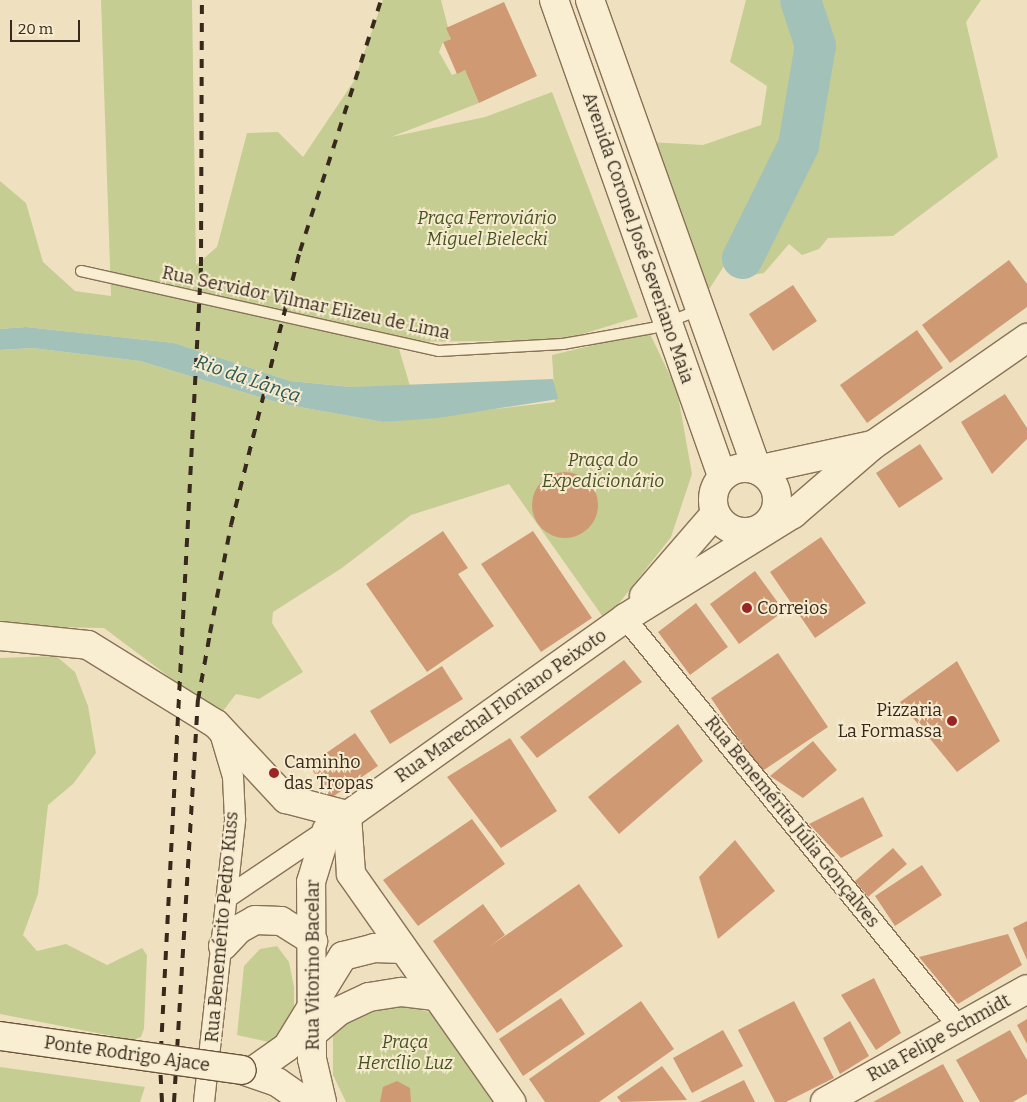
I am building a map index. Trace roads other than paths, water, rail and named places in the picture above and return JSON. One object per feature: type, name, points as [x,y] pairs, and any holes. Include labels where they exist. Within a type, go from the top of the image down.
[{"type":"main road","name":"Avenida Coronel José Severiano Maia","points":[[554,0],[722,476]]},
{"type":"main road","name":"Avenida Coronel José Severiano Maia","points":[[590,0],[757,470]]},
{"type":"main road","name":"Rua Marechal Floriano Peixoto","points":[[337,822],[625,618],[719,558],[832,481],[873,445],[1027,338]]},
{"type":"main road","points":[[684,551],[701,496],[709,438]]},
{"type":"main road","name":"Rua Marechal Floriano Peixoto","points":[[757,470],[873,445]]},
{"type":"main road","points":[[794,461],[832,481]]},
{"type":"main road","points":[[745,467],[757,470],[776,493],[784,514],[762,528],[743,533],[722,524],[715,514],[713,494],[722,476],[745,467]]},
{"type":"main road","name":"Rua Marechal Floriano Peixoto","points":[[625,618],[715,514]]},
{"type":"main road","name":"Rua Marechal Floriano Peixoto","points":[[719,558],[743,533]]},
{"type":"main road","points":[[0,636],[88,645],[216,724],[286,799],[337,822],[351,874],[511,1102]]},
{"type":"main road","name":"Rua Vitorino Bacelar","points":[[322,1102],[312,1058],[313,941],[311,882],[337,822]]},
{"type":"main road","points":[[223,946],[239,929],[255,920],[281,921],[313,941]]},
{"type":"main road","points":[[248,1070],[287,1047],[313,999],[343,956],[374,948],[402,949]]},
{"type":"main road","name":"Rua Felipe Schmidt","points":[[825,1102],[1027,989]]},
{"type":"main road","points":[[313,1033],[339,1011],[369,997],[402,992],[435,996]]},
{"type":"main road","name":"Ponte Rodrigo Ajace","points":[[0,1036],[248,1070]]},
{"type":"main road","points":[[248,1070],[306,1102]]},
{"type":"street","name":"Rua Benemérita Júlia Gonçalves","points":[[625,618],[959,1027]]},
{"type":"street","name":"Rua Benemérito Pedro Kuss","points":[[204,1102],[229,896],[233,777],[216,724]]},
{"type":"street","name":"Rua Marechal Floriano Peixoto","points":[[229,896],[337,822]]},
{"type":"lane","name":"Rua Servidor Vilmar Elizeu de Lima","points":[[81,271],[439,351],[563,344],[668,323],[700,310]]},
{"type":"water","points":[[26,327],[174,343],[290,381],[351,387],[553,379],[558,399],[438,418],[383,422],[283,404],[140,361],[32,348],[0,350],[0,329]]},
{"type":"waterway","name":"Rio da Lança","points":[[742,258],[798,145],[815,45],[800,0]]},
{"type":"railway","points":[[162,1102],[160,1068],[201,266],[202,0]]},
{"type":"railway","points":[[174,1102],[198,700],[210,633],[231,525],[300,251],[381,0]]},
{"type":"place","name":"Correios","points":[[747,608]]},
{"type":"place","name":"Pizzaria La Formassa","points":[[952,721]]},
{"type":"place","name":"Caminho das Tropas","points":[[274,773]]},
{"type":"park label","name":"Praça Ferroviário Miguel Bielecki","points":[[487,229]]},
{"type":"park label","name":"Praça do Expedicionário","points":[[603,471]]},
{"type":"park label","name":"Praça Hercílio Luz","points":[[405,1053]]}]
